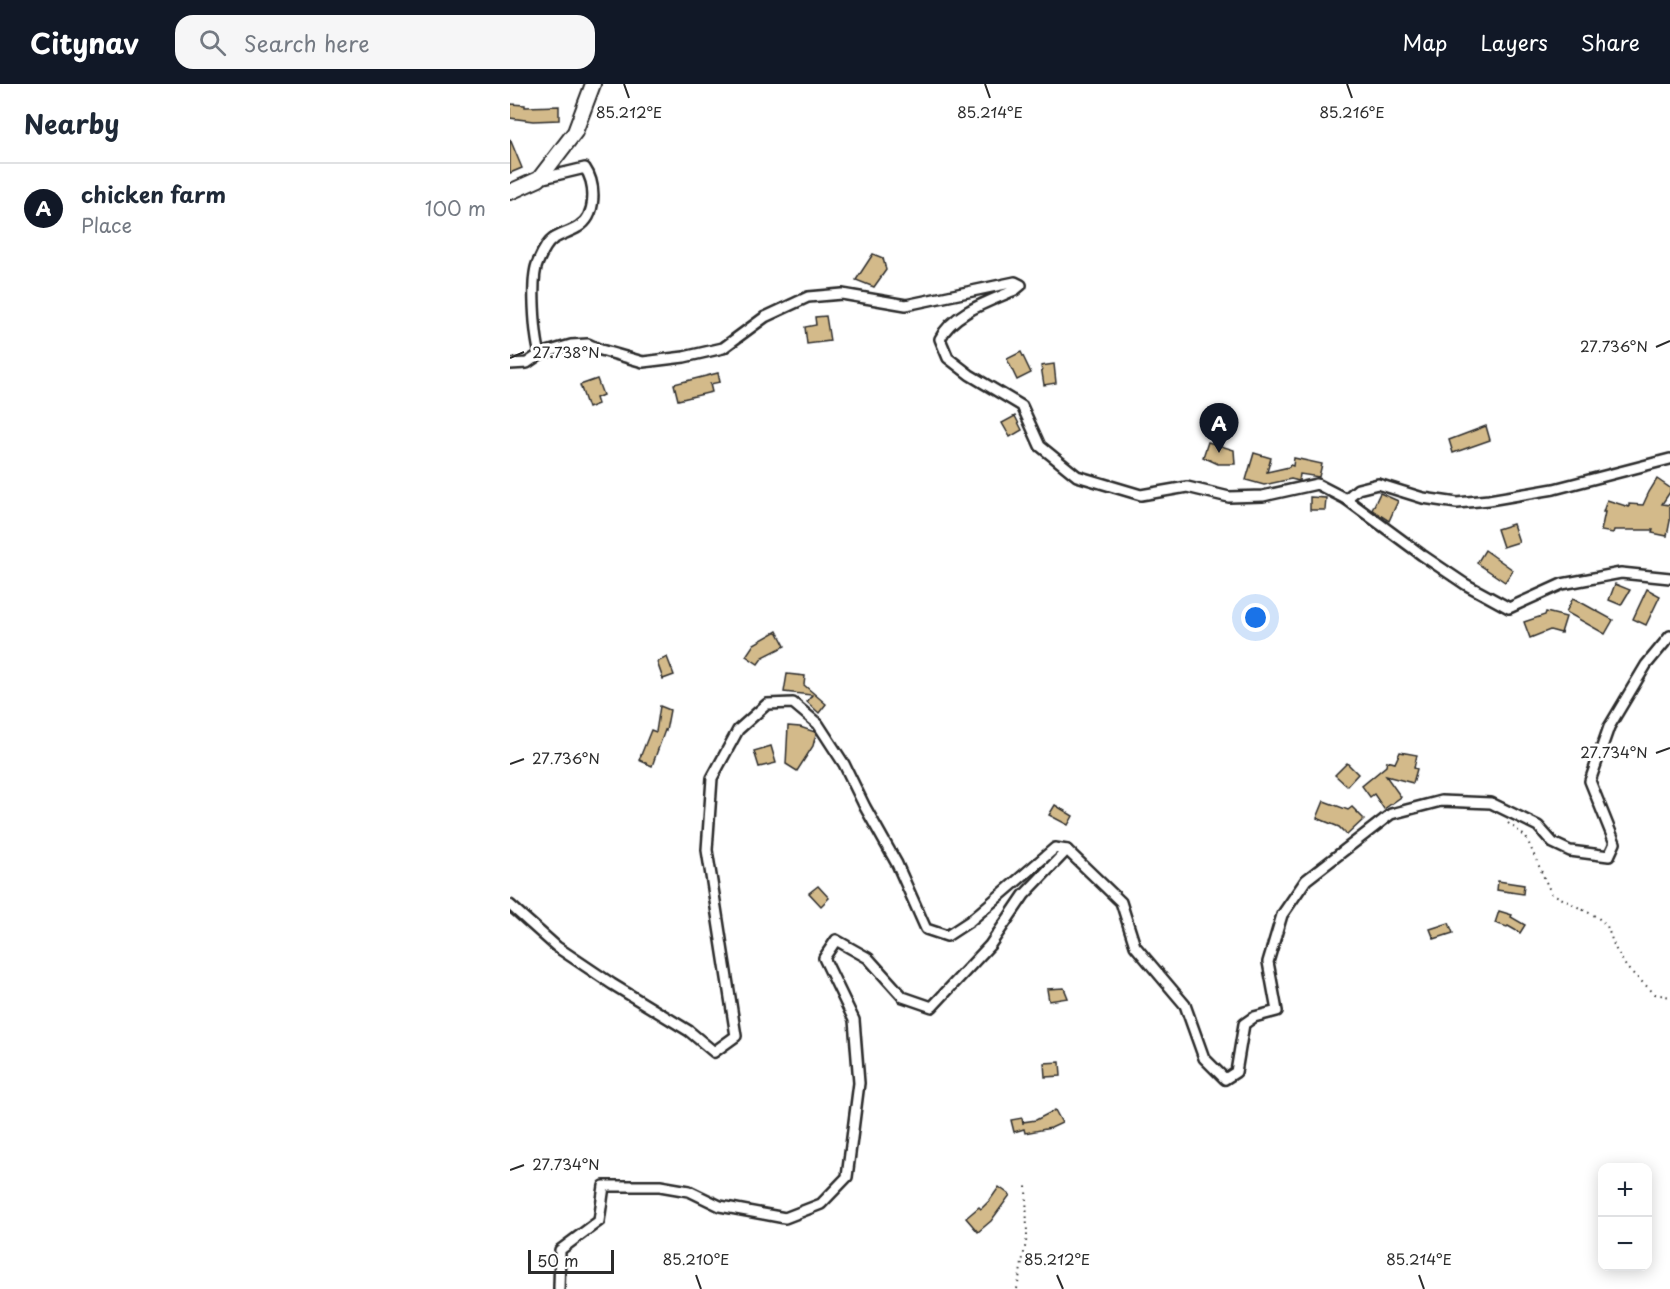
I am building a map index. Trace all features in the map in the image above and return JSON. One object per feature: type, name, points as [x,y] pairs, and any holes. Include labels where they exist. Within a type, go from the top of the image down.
[{"type":"main road","points":[[510,192],[538,179],[575,132],[593,84]]},
{"type":"street","points":[[538,179],[585,168],[590,176],[593,195],[590,215],[580,226],[551,240],[534,272],[536,337],[540,354]]},
{"type":"street","points":[[510,364],[527,363],[540,354],[571,345],[588,344],[643,362],[684,357],[723,348],[765,317],[808,297],[842,294],[906,305],[1015,282],[1021,285],[1015,290],[956,318],[944,329],[940,339],[948,358],[970,375],[997,389],[1022,406],[1040,446],[1077,476],[1141,495],[1187,487],[1229,497],[1263,496],[1317,484],[1346,499],[1465,584],[1509,608],[1562,584],[1621,573],[1670,578]]},
{"type":"street","points":[[1346,499],[1358,489],[1378,484],[1423,498],[1457,503],[1489,500],[1554,489],[1670,459]]},
{"type":"street","points":[[510,905],[557,948],[689,1030],[714,1052],[736,1036],[707,850],[712,778],[738,730],[767,704],[793,703],[819,724],[844,764],[897,864],[926,929],[947,936],[970,921],[1055,848],[1067,850],[1121,902],[1135,946],[1185,1005],[1204,1058],[1225,1079],[1236,1072],[1244,1024],[1254,1017],[1277,1011],[1268,962],[1282,915],[1306,880],[1391,814],[1441,801],[1491,802],[1538,826],[1553,843],[1570,851],[1609,856],[1615,843],[1590,781],[1609,727],[1646,665],[1670,636]]},
{"type":"street","points":[[560,1289],[560,1250],[599,1221],[604,1186],[660,1186],[689,1191],[720,1206],[785,1218],[821,1204],[847,1177],[859,1083],[854,1020],[824,958],[836,940],[868,958],[903,997],[932,1007],[990,945],[1024,895],[1067,850]]},
{"type":"path","points":[[1506,822],[1526,837],[1551,893],[1597,917],[1607,926],[1615,948],[1627,968],[1655,994],[1670,996]]},
{"type":"path","points":[[1017,1289],[1027,1237],[1026,1184]]},
{"type":"building","points":[[510,104],[525,105],[525,107],[559,106],[559,120],[533,121],[510,118]]},
{"type":"building","points":[[510,139],[522,168],[510,173]]},
{"type":"building","points":[[873,254],[883,258],[886,270],[874,287],[856,280]]},
{"type":"building","points":[[826,316],[830,341],[807,344],[805,327],[816,325],[815,317]]},
{"type":"building","points":[[1021,352],[1031,373],[1017,380],[1007,359]]},
{"type":"building","points":[[1054,364],[1056,383],[1044,385],[1041,366]]},
{"type":"building","points":[[718,373],[720,382],[710,384],[712,392],[678,400],[674,384]]},
{"type":"building","points":[[597,379],[603,395],[596,398],[598,404],[588,408],[580,385]]},
{"type":"building","points":[[1015,416],[1022,430],[1010,437],[1002,423]]},
{"type":"building","points":[[1486,426],[1490,440],[1453,453],[1449,440]]},
{"type":"building","points":[[1208,442],[1234,450],[1235,464],[1218,464],[1203,457]]},
{"type":"building","points":[[1254,453],[1271,458],[1267,472],[1293,466],[1294,458],[1322,464],[1319,477],[1300,474],[1299,481],[1291,479],[1264,485],[1246,480]]},
{"type":"building","points":[[1657,479],[1670,488],[1662,504],[1670,505],[1667,536],[1652,533],[1653,530],[1614,530],[1613,533],[1601,531],[1607,500],[1629,507],[1629,504],[1643,505]]},
{"type":"building","points":[[1380,493],[1398,501],[1389,521],[1372,510]]},
{"type":"building","points":[[1310,497],[1326,498],[1325,510],[1310,510]]},
{"type":"building","points":[[1513,524],[1519,542],[1503,547],[1497,529]]},
{"type":"building","points":[[1485,550],[1513,570],[1505,582],[1477,563]]},
{"type":"building","points":[[1615,584],[1630,590],[1621,605],[1609,600]]},
{"type":"building","points":[[1647,589],[1660,596],[1646,625],[1633,619]]},
{"type":"building","points":[[1573,598],[1613,620],[1605,634],[1566,612]]},
{"type":"building","points":[[1546,612],[1566,617],[1561,633],[1550,630],[1530,638],[1524,622],[1545,615]]},
{"type":"building","points":[[777,631],[785,646],[763,657],[758,664],[746,656],[754,644]]},
{"type":"building","points":[[667,657],[674,675],[663,679],[657,662]]},
{"type":"building","points":[[787,674],[805,676],[804,685],[826,704],[819,713],[807,702],[812,695],[784,692]]},
{"type":"building","points":[[660,706],[670,710],[666,731],[652,766],[639,760],[651,730],[656,732]]},
{"type":"building","points":[[788,726],[800,727],[816,734],[813,746],[797,771],[786,764]]},
{"type":"building","points":[[771,746],[776,763],[759,767],[754,751]]},
{"type":"building","points":[[1400,752],[1417,755],[1414,768],[1417,769],[1413,783],[1386,776],[1401,797],[1384,809],[1374,794],[1370,797],[1362,786],[1386,766],[1387,761],[1395,763]]},
{"type":"building","points":[[1347,763],[1358,774],[1347,786],[1335,775]]},
{"type":"building","points":[[1324,801],[1348,810],[1352,807],[1364,819],[1347,835],[1339,827],[1317,818]]},
{"type":"building","points":[[1055,805],[1073,816],[1068,825],[1049,815]]},
{"type":"building","points":[[1498,881],[1524,885],[1523,894],[1497,890]]},
{"type":"building","points":[[818,886],[829,898],[821,906],[809,893]]},
{"type":"building","points":[[1499,911],[1512,915],[1511,917],[1525,925],[1520,933],[1508,926],[1495,923]]},
{"type":"building","points":[[1449,923],[1453,933],[1434,939],[1430,929]]},
{"type":"building","points":[[1064,988],[1068,998],[1049,1001],[1047,989]]},
{"type":"building","points":[[1060,1062],[1061,1076],[1045,1077],[1044,1063]]},
{"type":"building","points":[[1055,1110],[1062,1123],[1051,1128],[1025,1133],[1024,1129],[1014,1132],[1011,1120],[1022,1118],[1023,1124],[1023,1122],[1036,1120]]},
{"type":"building","points":[[999,1187],[1010,1195],[991,1221],[978,1232],[966,1218],[979,1207],[981,1209]]},
{"type":"place","name":"chicken farm","points":[[1219,453]]}]
